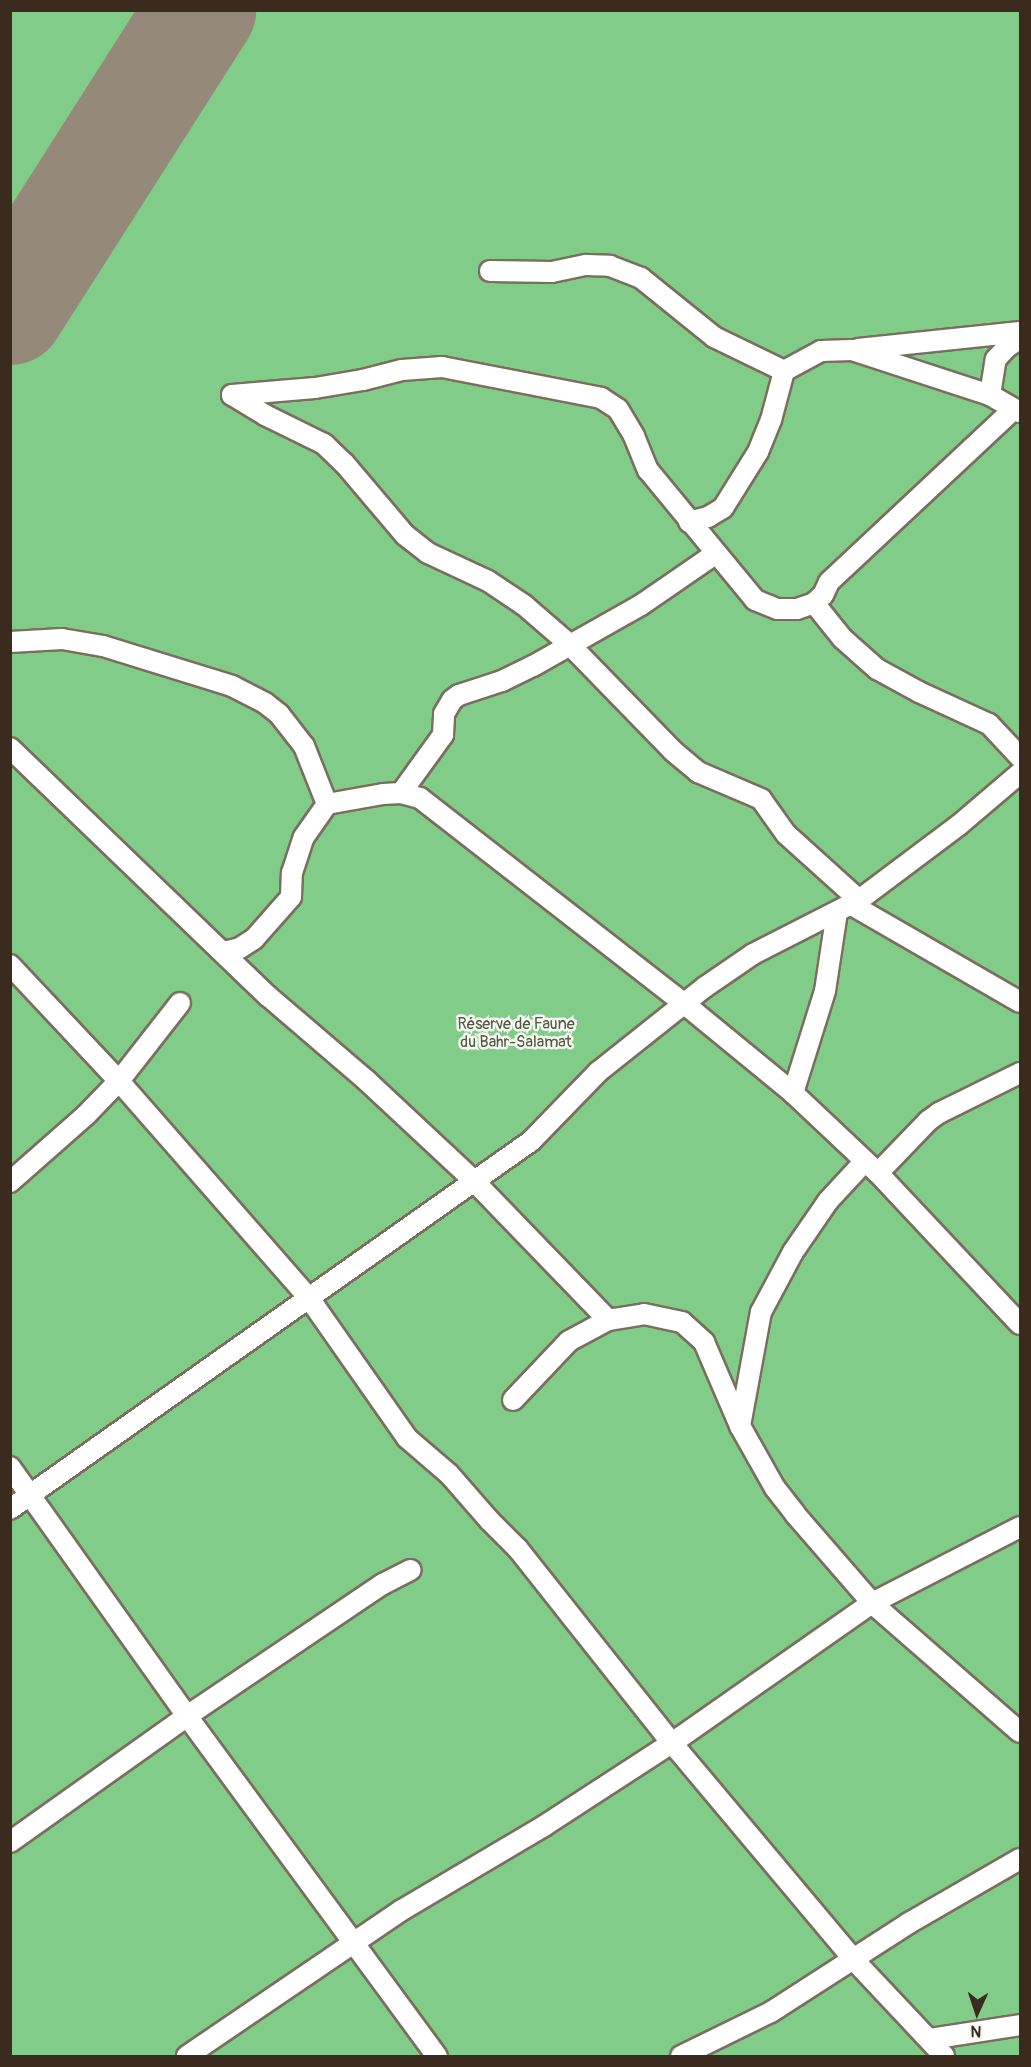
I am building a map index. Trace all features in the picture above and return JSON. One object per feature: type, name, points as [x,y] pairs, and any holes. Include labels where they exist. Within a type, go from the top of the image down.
[{"type":"street","points":[[490,271],[552,272],[586,265],[610,266],[640,278],[714,336],[752,358],[784,371]]},
{"type":"street","points":[[689,522],[708,517],[723,508],[758,452],[771,420],[784,371],[821,351],[852,350],[1020,332]]},
{"type":"street","points":[[990,395],[996,359],[1020,339]]},
{"type":"street","points":[[852,350],[990,395],[1017,410],[829,582],[823,595],[814,603],[797,609],[777,609],[755,600],[648,470],[634,436],[618,409],[592,395],[442,367],[402,370],[363,380],[315,388],[232,395],[324,444],[344,463],[405,535],[449,565],[488,580],[524,605],[569,644],[673,751],[698,772],[761,799],[786,834],[849,906],[1020,1002]]},
{"type":"street","points":[[401,793],[442,735],[444,714],[452,700],[459,695],[501,681],[641,605],[715,554]]},
{"type":"street","points":[[814,603],[842,638],[877,669],[919,692],[988,724],[1020,757]]},
{"type":"street","points":[[10,642],[62,639],[103,646],[232,686],[266,703],[279,714],[304,746],[327,804]]},
{"type":"street","points":[[10,748],[268,996],[367,1081],[473,1180],[608,1320]]},
{"type":"street","points":[[10,1509],[473,1180],[531,1142],[598,1072],[686,1005],[705,987],[753,954],[849,906],[959,825],[1020,773]]},
{"type":"street","points":[[224,952],[240,948],[254,939],[291,897],[292,873],[304,837],[327,804],[401,793],[420,798],[686,1005],[793,1093],[871,1167],[1020,1324]]},
{"type":"street","points":[[793,1093],[849,906]]},
{"type":"street","points":[[10,965],[119,1081],[309,1298],[407,1438],[449,1474],[518,1549],[672,1743],[853,1959],[944,2056]]},
{"type":"street","points":[[10,1182],[119,1081],[180,1003]]},
{"type":"street","points":[[740,1426],[761,1312],[793,1252],[828,1201],[928,1120],[1020,1073]]},
{"type":"street","points":[[513,1400],[569,1341],[608,1320],[644,1314],[682,1322],[704,1342],[740,1426],[782,1497],[872,1603],[1020,1732]]},
{"type":"street","points":[[10,1467],[187,1716],[355,1941],[437,2056]]},
{"type":"street","points":[[187,2056],[355,1941],[544,1826],[672,1743],[872,1603],[1020,1527]]},
{"type":"street","points":[[10,1842],[187,1716],[383,1584],[411,1570]]},
{"type":"street","points":[[681,2056],[771,2012],[909,1923],[1020,1859]]},
{"type":"street","points":[[930,2039],[1020,2025]]},
{"type":"green space","name":"Réserve de Faune du Bahr-Salamat","points":[[11,11],[1020,11],[1020,2056],[11,2056]]},
{"type":"runway","points":[[10,310],[201,10]]}]
